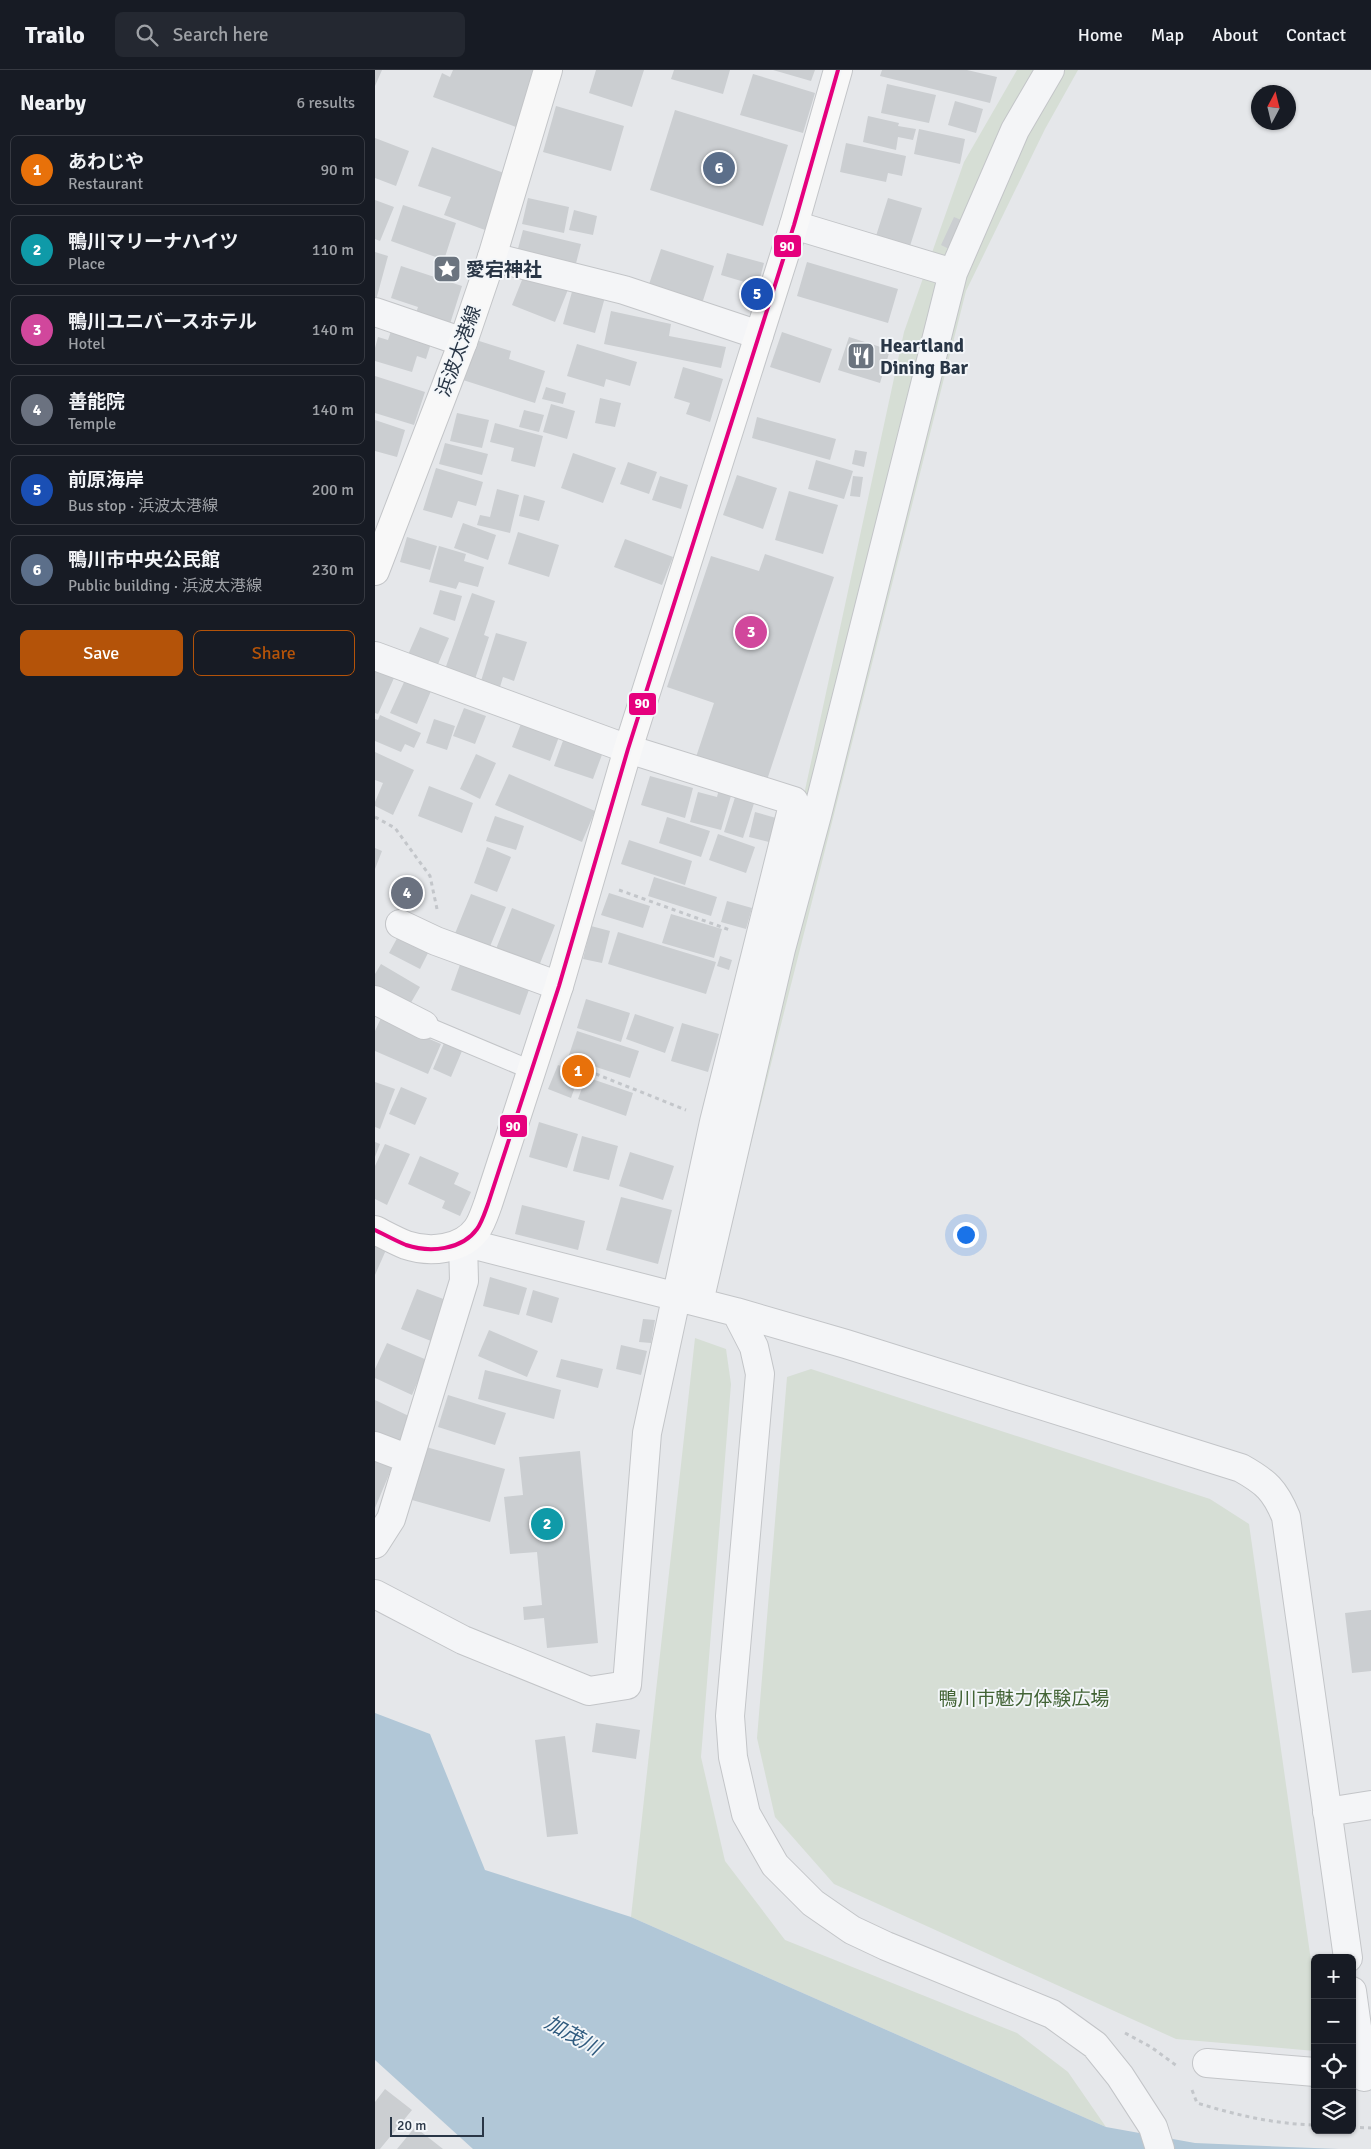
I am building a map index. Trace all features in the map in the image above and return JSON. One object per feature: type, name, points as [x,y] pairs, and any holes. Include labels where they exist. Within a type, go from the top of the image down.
[{"type":"main road","name":"浜波太港線","points":[[375,571],[463,342],[492,257],[548,70]]},
{"type":"main road","points":[[375,1230],[406,1245],[420,1249],[449,1247],[463,1242],[477,1229],[488,1204],[559,986],[628,749],[794,225],[838,70]]},
{"type":"street","points":[[375,1594],[463,1640],[589,1691],[627,1685],[647,1433],[688,1299],[819,806],[953,273],[1015,130],[1050,70]]},
{"type":"street","points":[[794,225],[953,273]]},
{"type":"street","points":[[492,257],[624,290],[759,335]]},
{"type":"street","points":[[375,312],[463,342]]},
{"type":"street","points":[[375,656],[628,749],[794,801],[714,1122],[688,1299]]},
{"type":"street","points":[[400,924],[436,941],[559,986]]},
{"type":"street","points":[[375,1000],[424,1024]]},
{"type":"street","points":[[375,1544],[391,1519],[463,1281],[463,1242],[688,1299],[855,1346],[1241,1468],[1261,1479],[1278,1497],[1286,1518],[1346,1954]]},
{"type":"street","points":[[736,1312],[754,1347],[760,1374],[730,1716],[733,1757],[746,1814],[775,1865],[813,1903],[852,1930],[886,1946],[1052,2014],[1095,2045],[1120,2076],[1157,2138]]},
{"type":"street","points":[[375,1446],[409,1459]]},
{"type":"street","points":[[1327,1812],[1371,1805]]},
{"type":"street","points":[[1353,1999],[1362,2076]]},
{"type":"street","points":[[1207,2063],[1311,2072]]},
{"type":"lane","points":[[424,1024],[534,1060]]},
{"type":"path","points":[[375,817],[395,828],[430,876],[439,919],[436,941]]},
{"type":"path","points":[[590,879],[758,940]]},
{"type":"path","points":[[534,1060],[714,1122]]},
{"type":"path","points":[[1356,2127],[1371,2128]]},
{"type":"green space","points":[[1017,70],[1078,70],[1045,129],[966,291],[715,1286],[802,804],[904,332],[964,162]]},
{"type":"green space","points":[[695,1338],[726,1349],[731,1384],[701,1757],[725,1861],[785,1940],[1017,2033],[1068,2072],[1106,2127],[631,1917]]},
{"type":"green space","name":"鴨川市魅力体験広場","points":[[811,1369],[1210,1499],[1249,1524],[1311,1961],[1311,2051],[1176,2039],[834,1884],[775,1817],[757,1738],[787,1377]]},
{"type":"water","name":"加茂川","points":[[375,1713],[430,1734],[485,1870],[631,1917],[1106,2127],[1195,2143],[1339,2149],[473,2149],[375,2060]]},
{"type":"building","points":[[375,70],[382,70],[375,86]]},
{"type":"building","points":[[453,70],[536,70],[516,127],[433,97],[442,73],[450,77]]},
{"type":"building","points":[[596,70],[644,70],[632,107],[589,93]]},
{"type":"building","points":[[674,70],[730,70],[723,94],[671,79]]},
{"type":"building","points":[[773,70],[815,70],[811,81]]},
{"type":"building","points":[[882,70],[967,70],[997,77],[990,103],[880,76]]},
{"type":"building","points":[[753,74],[815,93],[803,133],[740,115]]},
{"type":"building","points":[[887,84],[936,95],[929,123],[881,113]]},
{"type":"building","points":[[955,101],[983,109],[976,133],[948,125]]},
{"type":"building","points":[[556,106],[624,126],[611,171],[543,152]]},
{"type":"building","points":[[675,110],[788,145],[763,226],[650,190]]},
{"type":"building","points":[[868,116],[899,123],[898,126],[916,129],[913,140],[898,137],[896,150],[863,142]]},
{"type":"building","points":[[919,129],[965,139],[960,164],[914,154]]},
{"type":"building","points":[[375,138],[409,151],[396,186],[375,178]]},
{"type":"building","points":[[846,143],[906,156],[902,176],[888,173],[886,182],[840,172]]},
{"type":"building","points":[[432,147],[504,173],[485,230],[444,215],[451,197],[418,186]]},
{"type":"building","points":[[528,198],[569,207],[564,233],[522,224]]},
{"type":"building","points":[[888,198],[922,208],[910,246],[876,236]]},
{"type":"building","points":[[375,200],[394,207],[380,241],[375,239]]},
{"type":"building","points":[[403,205],[456,223],[444,260],[391,241]]},
{"type":"building","points":[[574,210],[597,216],[593,235],[569,230]]},
{"type":"building","points":[[954,217],[968,223],[955,252],[941,245]]},
{"type":"building","points":[[523,230],[581,244],[574,271],[516,256]]},
{"type":"building","points":[[661,249],[714,266],[699,313],[645,296]]},
{"type":"building","points":[[375,252],[388,256],[376,300],[375,300]]},
{"type":"building","points":[[727,253],[764,263],[758,286],[721,275]]},
{"type":"building","points":[[807,262],[898,289],[888,323],[797,296]]},
{"type":"building","points":[[401,266],[462,286],[449,327],[415,316],[418,307],[391,298]]},
{"type":"building","points":[[526,270],[569,287],[555,322],[512,305]]},
{"type":"building","points":[[575,281],[607,290],[595,333],[563,324]]},
{"type":"building","points":[[611,311],[671,324],[669,336],[726,347],[721,368],[604,344]]},
{"type":"building","points":[[392,328],[432,340],[426,359],[417,356],[412,372],[375,361],[375,348],[378,337],[388,340]]},
{"type":"building","points":[[782,332],[832,349],[820,383],[770,367]]},
{"type":"building","points":[[849,337],[890,350],[880,383],[838,370]]},
{"type":"building","points":[[476,340],[511,351],[509,359],[545,371],[535,403],[463,380]]},
{"type":"building","points":[[577,344],[637,362],[630,386],[606,379],[604,387],[567,376]]},
{"type":"building","points":[[683,367],[723,379],[710,422],[686,414],[690,403],[674,398]]},
{"type":"building","points":[[375,376],[425,392],[414,425],[375,413]]},
{"type":"building","points":[[546,387],[566,393],[563,404],[542,399]]},
{"type":"building","points":[[600,398],[621,403],[615,427],[595,423]]},
{"type":"building","points":[[551,404],[575,411],[567,439],[543,432]]},
{"type":"building","points":[[524,410],[544,415],[539,432],[519,427]]},
{"type":"building","points":[[457,413],[489,420],[482,448],[450,441]]},
{"type":"building","points":[[757,417],[836,439],[830,460],[752,438]]},
{"type":"building","points":[[375,420],[405,430],[397,457],[375,451]]},
{"type":"building","points":[[495,423],[543,436],[535,467],[511,461],[514,448],[490,442]]},
{"type":"building","points":[[445,443],[488,454],[482,475],[439,464]]},
{"type":"building","points":[[855,450],[867,452],[864,467],[852,464]]},
{"type":"building","points":[[573,453],[616,468],[603,503],[561,488]]},
{"type":"building","points":[[816,460],[853,471],[844,499],[808,489]]},
{"type":"building","points":[[628,462],[657,472],[649,494],[620,484]]},
{"type":"building","points":[[436,468],[483,482],[476,506],[458,501],[452,518],[423,510]]},
{"type":"building","points":[[737,475],[777,488],[763,529],[723,515]]},
{"type":"building","points":[[660,476],[688,485],[681,509],[652,500]]},
{"type":"building","points":[[853,476],[863,477],[860,497],[850,496]]},
{"type":"building","points":[[497,489],[519,495],[510,533],[477,525],[480,515],[490,517]]},
{"type":"building","points":[[789,491],[838,505],[823,554],[775,540]]},
{"type":"building","points":[[524,495],[545,501],[539,521],[519,516]]},
{"type":"building","points":[[463,523],[496,535],[488,560],[454,548]]},
{"type":"building","points":[[518,532],[559,545],[549,577],[508,564]]},
{"type":"building","points":[[407,537],[437,546],[430,570],[400,562]]},
{"type":"building","points":[[625,539],[673,557],[662,585],[614,567]]},
{"type":"building","points":[[439,546],[466,554],[464,561],[484,567],[478,587],[459,582],[456,589],[429,582]]},
{"type":"building","points":[[765,554],[834,577],[767,780],[696,757],[714,703],[667,687],[711,556],[759,571]]},
{"type":"building","points":[[440,590],[462,596],[455,621],[433,614]]},
{"type":"building","points":[[472,593],[495,601],[484,635],[489,637],[474,682],[444,672]]},
{"type":"building","points":[[420,627],[449,638],[436,669],[407,657]]},
{"type":"building","points":[[496,633],[527,642],[514,681],[503,677],[500,687],[481,681]]},
{"type":"building","points":[[375,669],[394,678],[378,714],[375,713]]},
{"type":"building","points":[[405,680],[431,691],[417,724],[390,713]]},
{"type":"building","points":[[464,708],[486,716],[475,744],[453,736]]},
{"type":"building","points":[[380,715],[421,733],[414,748],[405,744],[401,752],[375,741],[375,719],[378,720]]},
{"type":"building","points":[[434,719],[455,726],[447,750],[426,743]]},
{"type":"building","points":[[522,721],[560,734],[550,761],[512,747]]},
{"type":"building","points":[[564,738],[603,752],[593,779],[554,766]]},
{"type":"building","points":[[375,752],[414,770],[393,815],[375,806],[383,783],[375,780]]},
{"type":"building","points":[[476,754],[496,763],[480,799],[460,789]]},
{"type":"building","points":[[509,774],[595,811],[582,842],[495,805]]},
{"type":"building","points":[[650,776],[693,788],[685,818],[641,805]]},
{"type":"building","points":[[720,785],[733,789],[721,830],[690,822],[698,792],[717,797]]},
{"type":"building","points":[[429,786],[473,803],[462,833],[418,816]]},
{"type":"building","points":[[737,791],[756,797],[743,838],[724,832]]},
{"type":"building","points":[[755,812],[776,818],[769,842],[749,837]]},
{"type":"building","points":[[495,816],[524,826],[516,850],[486,841]]},
{"type":"building","points":[[667,817],[710,831],[701,857],[659,843]]},
{"type":"building","points":[[718,834],[755,847],[746,873],[709,860]]},
{"type":"building","points":[[629,840],[692,861],[685,885],[621,864]]},
{"type":"building","points":[[487,847],[511,857],[497,892],[474,883]]},
{"type":"building","points":[[375,848],[382,851],[375,869]]},
{"type":"building","points":[[401,876],[422,885],[419,892],[422,893],[418,903],[415,901],[412,909],[391,900]]},
{"type":"building","points":[[654,877],[717,897],[711,916],[648,896]]},
{"type":"building","points":[[609,893],[650,906],[643,928],[601,915]]},
{"type":"building","points":[[471,894],[506,907],[489,949],[454,936]]},
{"type":"building","points":[[727,901],[752,908],[746,929],[721,922]]},
{"type":"building","points":[[512,908],[555,925],[539,966],[496,949]]},
{"type":"building","points":[[671,914],[722,929],[714,958],[662,943]]},
{"type":"building","points":[[591,926],[610,931],[602,963],[583,959]]},
{"type":"building","points":[[401,931],[431,947],[420,969],[389,953]]},
{"type":"building","points":[[618,932],[716,962],[706,994],[608,964]]},
{"type":"building","points":[[720,956],[732,960],[729,970],[717,966]]},
{"type":"building","points":[[462,959],[531,984],[520,1015],[451,990]]},
{"type":"building","points":[[381,964],[420,987],[409,1006],[375,987],[375,974]]},
{"type":"building","points":[[586,999],[630,1013],[621,1042],[577,1028]]},
{"type":"building","points":[[635,1014],[674,1027],[665,1053],[626,1039]]},
{"type":"building","points":[[381,1018],[441,1044],[428,1074],[375,1051],[375,1031]]},
{"type":"building","points":[[682,1023],[719,1034],[708,1072],[671,1061]]},
{"type":"building","points":[[577,1031],[639,1051],[630,1078],[568,1058]]},
{"type":"building","points":[[444,1043],[462,1051],[451,1077],[433,1069]]},
{"type":"building","points":[[558,1065],[580,1073],[571,1098],[548,1089]]},
{"type":"building","points":[[586,1077],[633,1093],[626,1116],[578,1099]]},
{"type":"building","points":[[375,1082],[395,1089],[380,1129],[375,1127]]},
{"type":"building","points":[[401,1087],[427,1098],[415,1125],[389,1114]]},
{"type":"building","points":[[539,1122],[578,1134],[567,1168],[529,1157]]},
{"type":"building","points":[[582,1136],[618,1146],[609,1180],[573,1171]]},
{"type":"building","points":[[375,1142],[380,1144],[375,1157]]},
{"type":"building","points":[[385,1144],[410,1154],[387,1205],[375,1199],[375,1166]]},
{"type":"building","points":[[630,1152],[674,1166],[663,1200],[619,1186]]},
{"type":"building","points":[[420,1156],[459,1173],[454,1184],[471,1192],[460,1216],[442,1208],[445,1201],[408,1184]]},
{"type":"building","points":[[621,1197],[672,1210],[658,1264],[606,1250]]},
{"type":"building","points":[[522,1205],[585,1221],[578,1250],[515,1234]]},
{"type":"building","points":[[375,1245],[386,1250],[375,1275]]},
{"type":"building","points":[[490,1277],[527,1288],[519,1315],[483,1306]]},
{"type":"building","points":[[417,1289],[446,1300],[431,1341],[401,1329]]},
{"type":"building","points":[[533,1290],[559,1298],[552,1323],[526,1315]]},
{"type":"building","points":[[643,1319],[655,1320],[651,1343],[639,1342]]},
{"type":"building","points":[[489,1330],[538,1351],[527,1377],[478,1356]]},
{"type":"building","points":[[387,1343],[427,1360],[412,1395],[375,1378],[375,1369]]},
{"type":"building","points":[[621,1345],[647,1351],[641,1375],[616,1369]]},
{"type":"building","points":[[561,1359],[603,1369],[598,1388],[556,1377]]},
{"type":"building","points":[[485,1370],[561,1390],[554,1419],[478,1399]]},
{"type":"building","points":[[448,1395],[506,1413],[495,1445],[438,1427]]},
{"type":"building","points":[[375,1400],[411,1417],[397,1446],[375,1436]]},
{"type":"building","points":[[426,1447],[505,1469],[490,1522],[412,1500]]},
{"type":"building","points":[[580,1451],[598,1643],[547,1648],[544,1618],[524,1620],[523,1607],[542,1605],[537,1552],[510,1554],[504,1497],[523,1495],[519,1457]]},
{"type":"building","points":[[375,1458],[393,1465],[375,1508]]},
{"type":"building","points":[[1371,1610],[1371,1671],[1352,1673],[1345,1613]]},
{"type":"building","points":[[596,1723],[640,1730],[636,1759],[592,1752]]},
{"type":"building","points":[[565,1736],[578,1834],[547,1837],[535,1740]]},
{"type":"building","points":[[385,2089],[412,2110],[380,2149],[375,2149],[375,2102]]},
{"type":"building","points":[[415,2127],[443,2149],[397,2149]]},
{"type":"transit line","name":"90","points":[[375,1230],[406,1245],[425,1249],[445,1248],[471,1236],[483,1217],[559,986],[628,749],[794,225],[838,70]]},
{"type":"place","name":"鴨川市中央公民館","points":[[719,168]]},
{"type":"place","name":"愛宕神社","points":[[447,269]]},
{"type":"place","name":"前原海岸","points":[[757,294]]},
{"type":"place","name":"Heartland Dining Bar","points":[[861,356]]},
{"type":"place","name":"鴨川ユニバースホテル","points":[[751,632]]},
{"type":"place","name":"善能院","points":[[407,893]]},
{"type":"place","name":"あわじや","points":[[578,1071]]},
{"type":"place","name":"鴨川マリーナハイツ","points":[[547,1524]]}]
